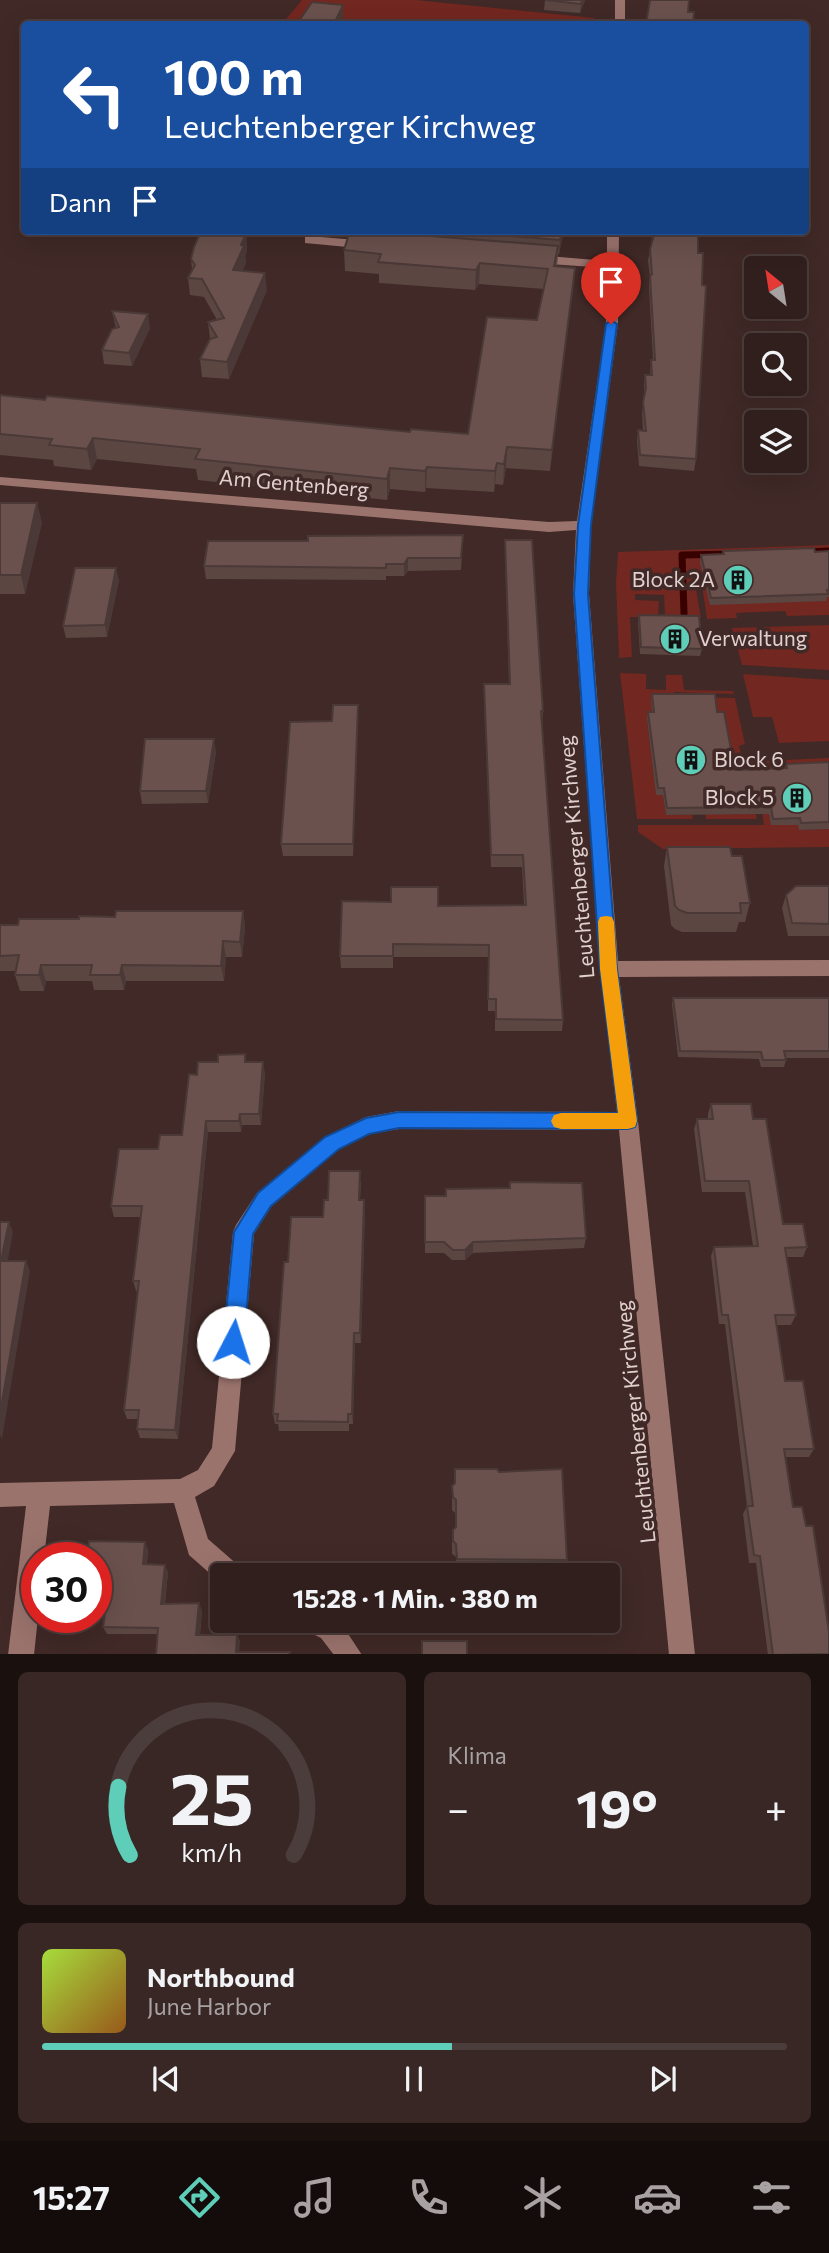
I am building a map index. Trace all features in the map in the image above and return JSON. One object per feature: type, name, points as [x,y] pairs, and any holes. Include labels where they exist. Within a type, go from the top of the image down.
[{"type":"street","points":[[620,0],[620,21]]},
{"type":"street","name":"Leuchtenberger Kirchweg","points":[[613,235],[611,324],[584,525],[581,594],[609,969],[628,1121],[682,1654]]},
{"type":"street","points":[[309,240],[378,246]]},
{"type":"street","points":[[516,257],[613,265]]},
{"type":"street","name":"Am Gentenberg","points":[[0,481],[549,527],[584,525]]},
{"type":"street","points":[[609,969],[829,968]]},
{"type":"street","points":[[0,1495],[182,1490],[206,1478],[223,1451],[244,1232],[264,1200],[332,1143],[366,1126],[399,1120],[628,1121]]},
{"type":"street","points":[[182,1490],[198,1546],[217,1563]]},
{"type":"street","points":[[21,1654],[39,1496]]},
{"type":"street","points":[[333,1633],[350,1654]]},
{"type":"shaded area","points":[[302,0],[416,0],[594,18],[594,21],[284,21]]},
{"type":"shaded area","points":[[829,545],[829,559],[694,578],[701,618],[665,617],[664,595],[635,594],[635,600],[659,601],[658,617],[630,617],[632,657],[619,658],[616,583],[618,552]]},
{"type":"shaded area","points":[[702,585],[829,597],[829,615],[787,616],[785,611],[736,613],[737,618],[707,619]]},
{"type":"shaded area","points":[[829,625],[829,670],[742,665],[732,628]]},
{"type":"shaded area","points":[[620,673],[646,674],[646,689],[666,690],[666,675],[682,675],[684,690],[733,691],[734,694],[674,692],[676,702],[653,719],[647,720],[656,794],[663,795],[666,815],[692,815],[693,819],[637,819]]},
{"type":"shaded area","points":[[743,674],[829,680],[829,741],[779,743],[772,717],[753,717]]},
{"type":"shaded area","points":[[688,697],[735,698],[745,744],[739,746],[757,819],[706,819]]},
{"type":"shaded area","points":[[749,755],[760,755],[762,761],[829,758],[829,769],[759,796]]},
{"type":"shaded area","points":[[761,806],[767,806],[772,825],[798,825],[800,830],[829,829],[829,847],[663,849],[638,832],[638,825],[764,825]]},
{"type":"building","points":[[545,0],[582,0],[581,4]]},
{"type":"building","points":[[650,0],[689,0],[688,12],[694,12],[693,21],[646,21]]},
{"type":"building","points":[[312,2],[343,5],[335,21],[299,21]]},
{"type":"building","points":[[199,235],[246,235],[241,245],[244,246],[233,270],[265,273],[227,362],[200,359],[210,339],[217,337],[208,322],[224,318],[202,279],[188,278],[195,265],[191,259]]},
{"type":"building","points":[[349,235],[417,235],[558,246],[554,266],[575,268],[552,450],[507,447],[504,464],[497,463],[495,471],[390,468],[387,479],[195,459],[200,449],[93,438],[87,449],[49,445],[52,439],[0,434],[0,395],[45,400],[47,396],[410,432],[411,429],[468,434],[487,317],[537,320],[548,269],[480,263],[476,270],[378,262],[381,254],[344,250]]},
{"type":"building","points":[[499,235],[561,235],[560,240]]},
{"type":"building","points":[[654,235],[698,235],[698,253],[703,253],[702,285],[706,286],[696,459],[640,455],[638,430],[646,431],[643,402],[645,375],[652,375],[651,360],[655,360],[650,249]]},
{"type":"building","points":[[112,311],[148,314],[129,353],[102,350],[112,329],[119,327]]},
{"type":"building","points":[[0,503],[37,503],[21,575],[0,575]]},
{"type":"building","points":[[463,535],[461,558],[408,558],[404,564],[386,564],[386,568],[204,566],[208,541],[308,541],[308,536]]},
{"type":"building","points":[[505,540],[532,540],[563,1020],[496,1019],[496,999],[488,999],[489,945],[393,944],[393,956],[340,956],[342,901],[391,902],[391,887],[438,887],[438,906],[526,905],[523,855],[491,855],[484,684],[510,684]]},
{"type":"building","points":[[814,548],[815,552],[829,551],[828,594],[711,598],[701,555],[724,554],[723,551]]},
{"type":"building","points":[[75,568],[116,568],[105,625],[63,626]]},
{"type":"building","name":"Verwaltung","points":[[639,615],[699,616],[702,649],[641,647]]},
{"type":"building","points":[[652,694],[715,694],[717,712],[724,712],[735,770],[787,768],[786,764],[829,762],[829,822],[801,823],[800,818],[773,819],[771,807],[667,808],[664,788],[658,788],[648,712],[654,712]]},
{"type":"building","points":[[333,705],[358,705],[353,844],[281,844],[290,722],[332,721]]},
{"type":"building","points":[[145,739],[214,739],[206,791],[140,791]]},
{"type":"building","points":[[667,847],[730,847],[732,856],[742,856],[750,903],[740,903],[741,913],[687,913],[679,910],[675,906]]},
{"type":"building","points":[[796,886],[829,886],[829,924],[792,923],[786,895]]},
{"type":"building","points":[[116,911],[243,911],[240,942],[223,941],[221,966],[122,965],[120,975],[90,975],[92,965],[41,965],[39,975],[15,975],[19,955],[0,956],[0,925],[18,925],[19,919],[115,917]]},
{"type":"building","points":[[673,998],[829,998],[829,1051],[784,1051],[786,1060],[763,1060],[761,1052],[680,1051]]},
{"type":"building","points":[[245,1054],[245,1062],[263,1062],[259,1114],[240,1114],[239,1121],[206,1121],[175,1430],[137,1429],[139,1410],[124,1410],[139,1281],[133,1281],[142,1206],[111,1206],[119,1149],[158,1149],[160,1135],[182,1135],[189,1074],[197,1075],[198,1062],[218,1062],[218,1055]]},
{"type":"building","points":[[711,1104],[751,1104],[753,1119],[766,1119],[783,1224],[803,1224],[807,1247],[785,1248],[796,1315],[775,1315],[785,1381],[803,1381],[814,1449],[784,1449],[793,1507],[802,1507],[806,1526],[813,1526],[829,1632],[829,1654],[773,1654],[760,1556],[754,1555],[747,1506],[753,1506],[728,1315],[722,1315],[714,1247],[758,1246],[749,1181],[705,1181],[697,1119],[713,1119]]},
{"type":"building","points":[[329,1171],[360,1171],[359,1200],[364,1200],[360,1333],[354,1333],[352,1414],[348,1414],[348,1422],[277,1421],[278,1414],[273,1414],[284,1262],[288,1262],[291,1217],[323,1217],[324,1200],[328,1200]]},
{"type":"building","points":[[510,1182],[582,1183],[586,1238],[473,1242],[465,1250],[453,1250],[444,1242],[425,1242],[425,1196],[446,1196],[446,1189],[510,1188]]},
{"type":"building","points":[[0,1222],[9,1222],[1,1261],[26,1261],[0,1414]]},
{"type":"building","points":[[455,1469],[497,1469],[499,1472],[562,1469],[567,1560],[457,1559],[456,1544],[453,1541],[453,1530],[456,1527],[456,1500],[452,1486],[455,1483]]},
{"type":"building","points":[[89,1541],[145,1542],[143,1564],[165,1565],[161,1604],[199,1603],[196,1635],[237,1635],[236,1652],[290,1652],[156,1654],[158,1628],[112,1627],[112,1542]]},
{"type":"building","points":[[422,1641],[467,1641],[467,1654],[422,1654]]},
{"type":"waterway","points":[[804,552],[829,551]]},
{"type":"waterway","points":[[684,613],[682,555],[734,554]]},
{"type":"slow traffic","points":[[561,1121],[628,1121],[609,969],[606,922]]},
{"type":"place","name":"Block 2A","points":[[738,580]]},
{"type":"place","name":"Verwaltung","points":[[675,639]]},
{"type":"place","name":"Block 6","points":[[691,760]]},
{"type":"place","name":"Block 5","points":[[797,798]]},
{"type":"route","points":[[233,1342],[244,1232],[264,1200],[332,1143],[366,1126],[399,1120],[628,1121],[609,969],[581,594],[584,525],[611,324]]}]
